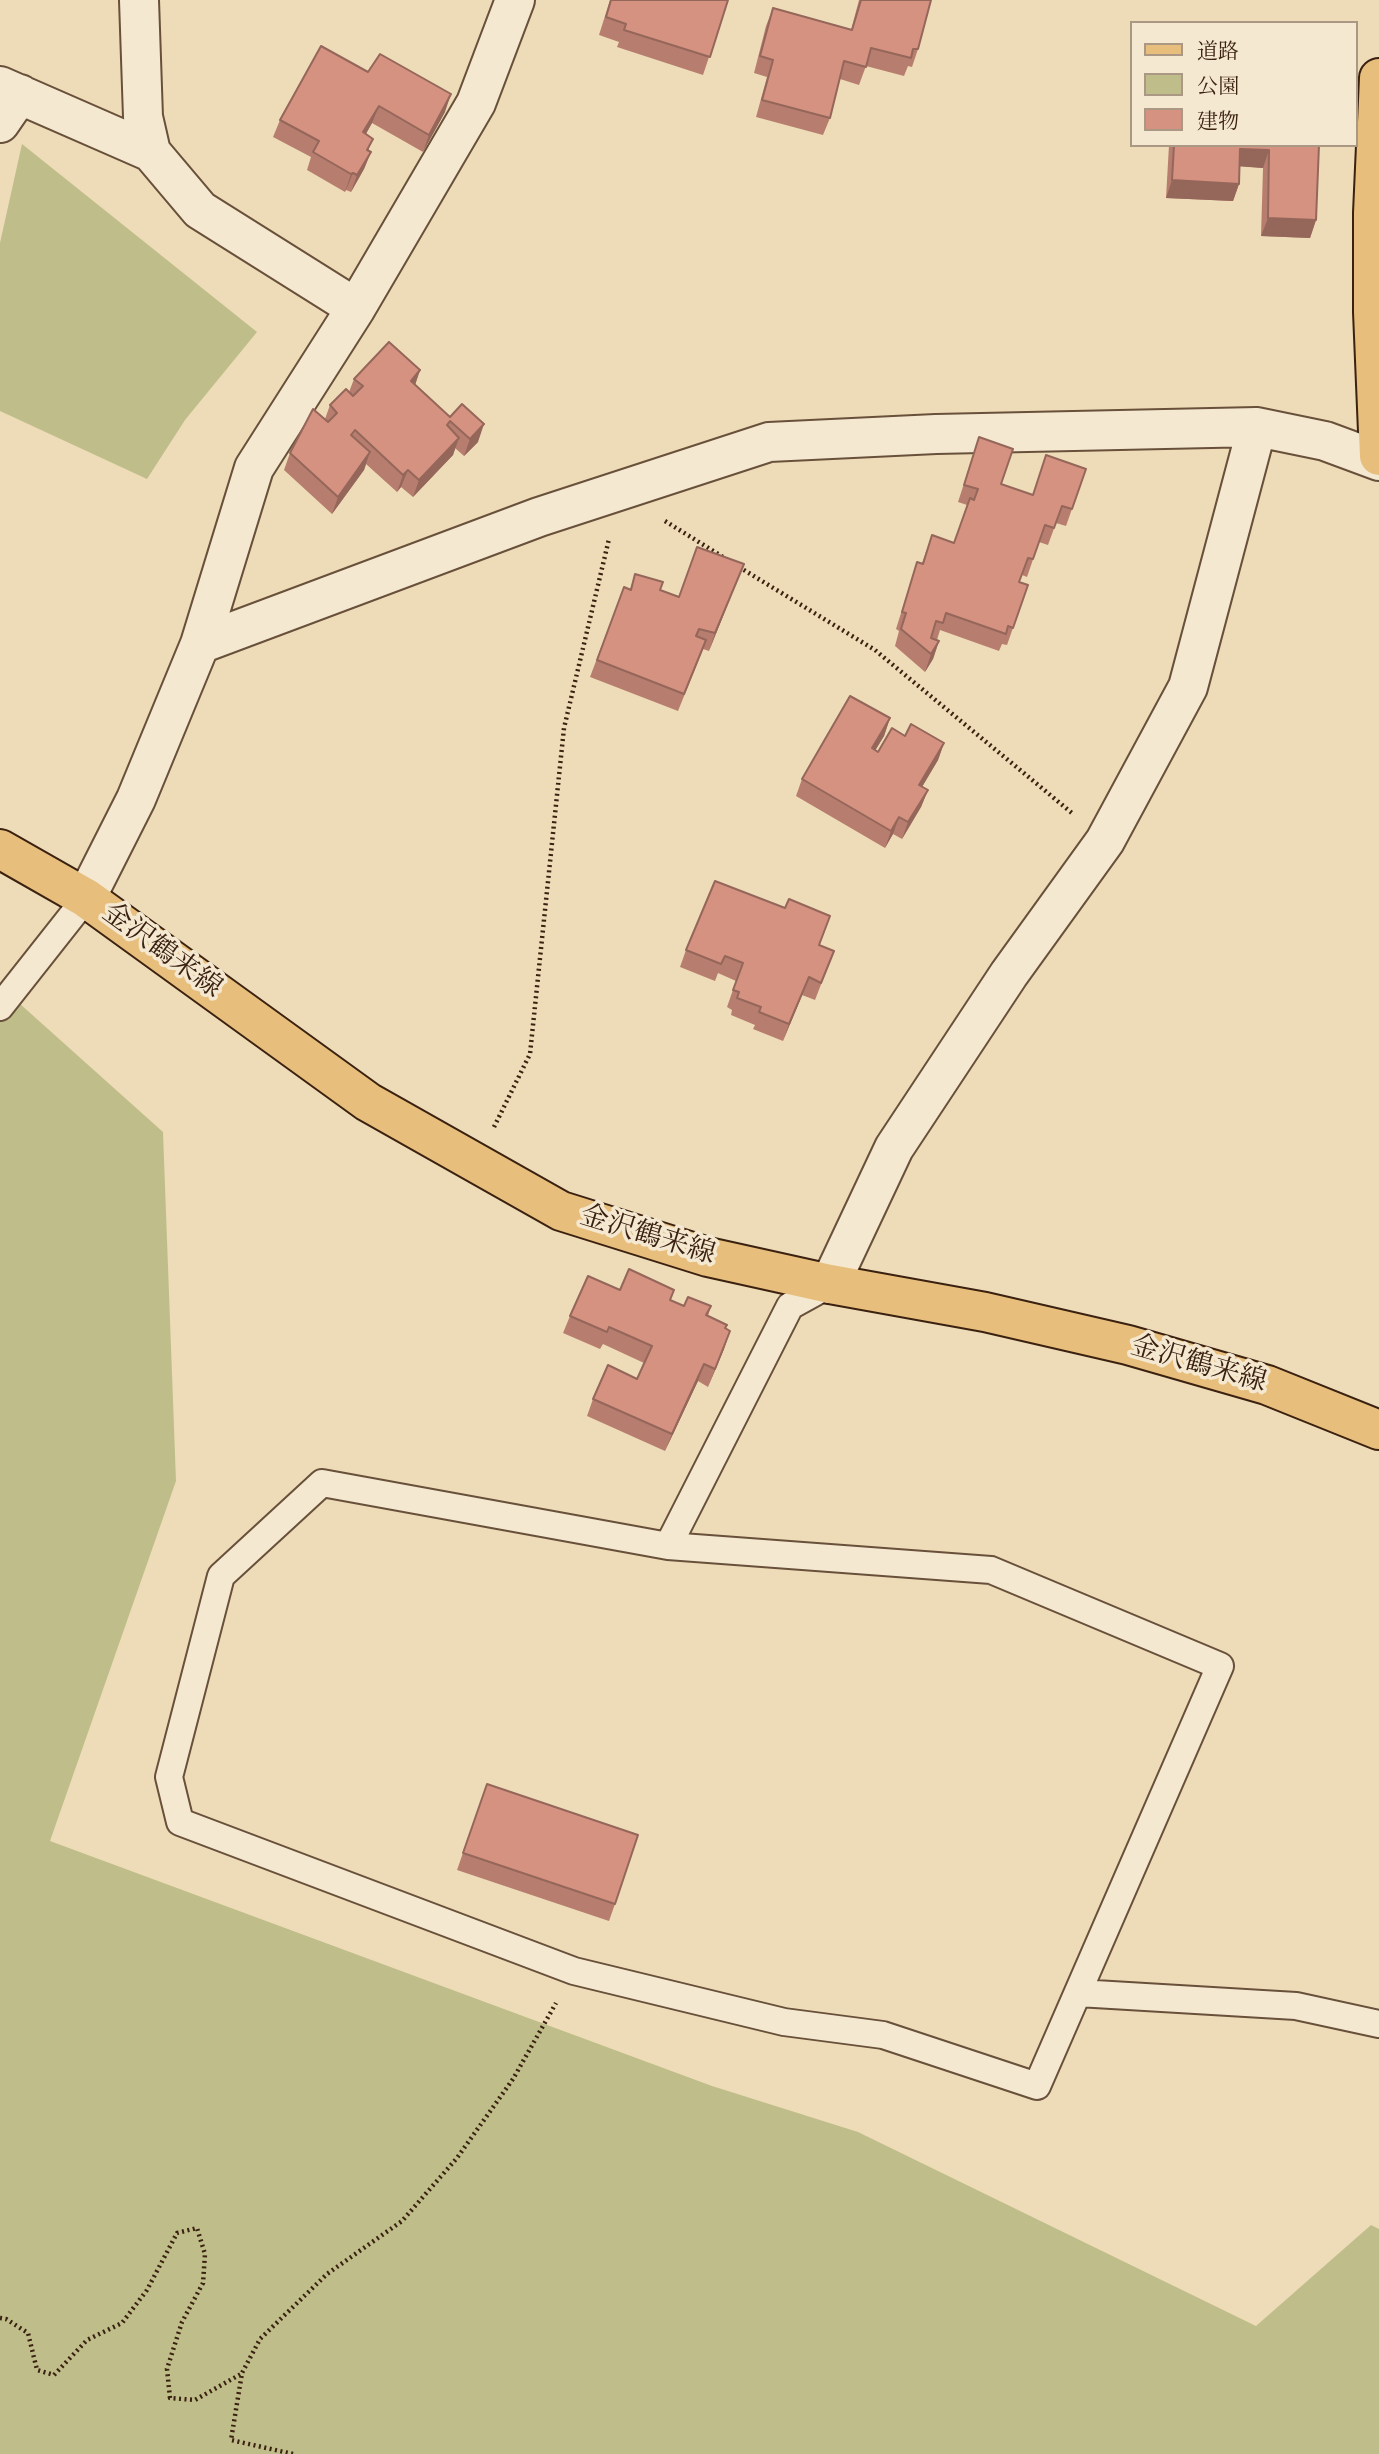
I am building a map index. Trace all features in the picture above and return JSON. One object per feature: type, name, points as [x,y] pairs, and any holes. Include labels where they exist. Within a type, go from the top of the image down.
[{"type":"main road","points":[[1379,78],[1373,312],[1379,458]]},
{"type":"main road","name":"金沢鶴来線","points":[[0,849],[86,898],[368,1102],[561,1211],[708,1257],[830,1284],[985,1312],[1128,1345],[1267,1385],[1379,1430]]},
{"type":"street","points":[[139,0],[143,117],[151,152],[200,210],[355,308]]},
{"type":"street","points":[[86,898],[136,799],[200,644],[254,468],[355,308],[476,103],[515,0]]},
{"type":"street","points":[[7,101],[151,152]]},
{"type":"street","points":[[200,644],[539,517],[769,442],[936,434],[1257,427],[1325,441],[1379,458]]},
{"type":"street","points":[[830,1284],[894,1148],[1009,974],[1105,841],[1188,687],[1257,427]]},
{"type":"lane","points":[[0,1007],[86,898]]},
{"type":"lane","points":[[668,1545],[790,1306],[830,1284]]},
{"type":"lane","points":[[322,1483],[668,1545],[990,1570],[1220,1665],[1037,2086],[883,2035],[784,2022],[574,1972],[180,1822],[169,1777],[221,1576],[322,1483]]},
{"type":"lane","points":[[1078,1993],[1296,2006],[1379,2024]]},
{"type":"path","points":[[477,1163],[530,1055],[564,728],[620,491],[671,526],[875,650],[1105,841]]},
{"type":"path","points":[[293,2454],[231,2440],[242,2373],[260,2340],[327,2274],[402,2221],[457,2158],[513,2079],[574,1972]]},
{"type":"path","points":[[0,2318],[28,2333],[37,2370],[54,2375],[87,2340],[122,2323],[147,2290],[177,2233],[197,2228],[205,2254],[203,2283],[182,2322],[167,2369],[170,2398],[195,2400],[242,2373]]},
{"type":"green space","points":[[22,144],[257,332],[185,420],[147,479],[0,411],[0,243]]},
{"type":"green space","points":[[0,986],[163,1132],[176,1481],[50,1841],[712,2086],[858,2132],[1256,2326],[1371,2225],[1379,2229],[1379,2454],[0,2454]]},
{"type":"building","points":[[611,0],[728,0],[710,57],[624,30],[626,24],[606,17]]},
{"type":"building","points":[[861,0],[931,0],[918,49],[913,49],[911,58],[871,48],[866,67],[844,61],[830,118],[762,100],[773,60],[760,56],[773,8],[852,30]]},
{"type":"building","points":[[321,46],[368,72],[380,54],[451,94],[429,135],[379,106],[363,132],[373,139],[367,150],[371,152],[357,175],[313,152],[319,141],[280,120]]},
{"type":"building","points":[[1174,147],[1319,147],[1316,220],[1268,218],[1269,150],[1240,149],[1239,184],[1172,180]]},
{"type":"building","points":[[389,342],[420,370],[411,381],[450,417],[462,404],[484,424],[470,439],[450,421],[447,425],[459,438],[419,480],[408,470],[403,475],[355,430],[351,435],[370,452],[338,497],[290,453],[313,409],[328,422],[337,413],[330,405],[346,389],[353,396],[363,386],[354,379]]},
{"type":"building","points":[[979,437],[1013,449],[1001,484],[1033,495],[1046,455],[1086,469],[1072,509],[1062,506],[1054,528],[1045,525],[1033,559],[1028,558],[1019,582],[1028,585],[1013,628],[1008,626],[1006,634],[946,613],[943,623],[936,621],[931,638],[939,641],[931,654],[901,629],[906,613],[902,612],[917,562],[923,564],[932,535],[954,543],[970,498],[974,500],[978,489],[964,485]]},
{"type":"building","points":[[697,547],[744,564],[715,633],[699,629],[696,636],[706,640],[684,694],[597,660],[624,587],[631,590],[635,574],[663,582],[660,590],[679,597]]},
{"type":"building","points":[[850,696],[890,718],[872,748],[878,752],[892,728],[905,736],[911,724],[944,743],[919,785],[928,790],[908,822],[899,817],[891,831],[802,779]]},
{"type":"building","points":[[715,881],[785,908],[789,899],[830,916],[819,945],[834,951],[821,983],[809,977],[789,1024],[759,1012],[761,1007],[737,998],[739,992],[733,990],[743,963],[725,956],[721,964],[686,950]]},
{"type":"building","points":[[629,1269],[674,1290],[670,1300],[684,1306],[688,1297],[711,1306],[706,1315],[727,1325],[725,1328],[730,1331],[715,1369],[704,1364],[672,1434],[593,1399],[608,1365],[637,1379],[652,1346],[609,1327],[607,1332],[570,1316],[588,1276],[620,1290]]},
{"type":"building","points":[[487,1784],[638,1835],[615,1904],[463,1853]]}]
